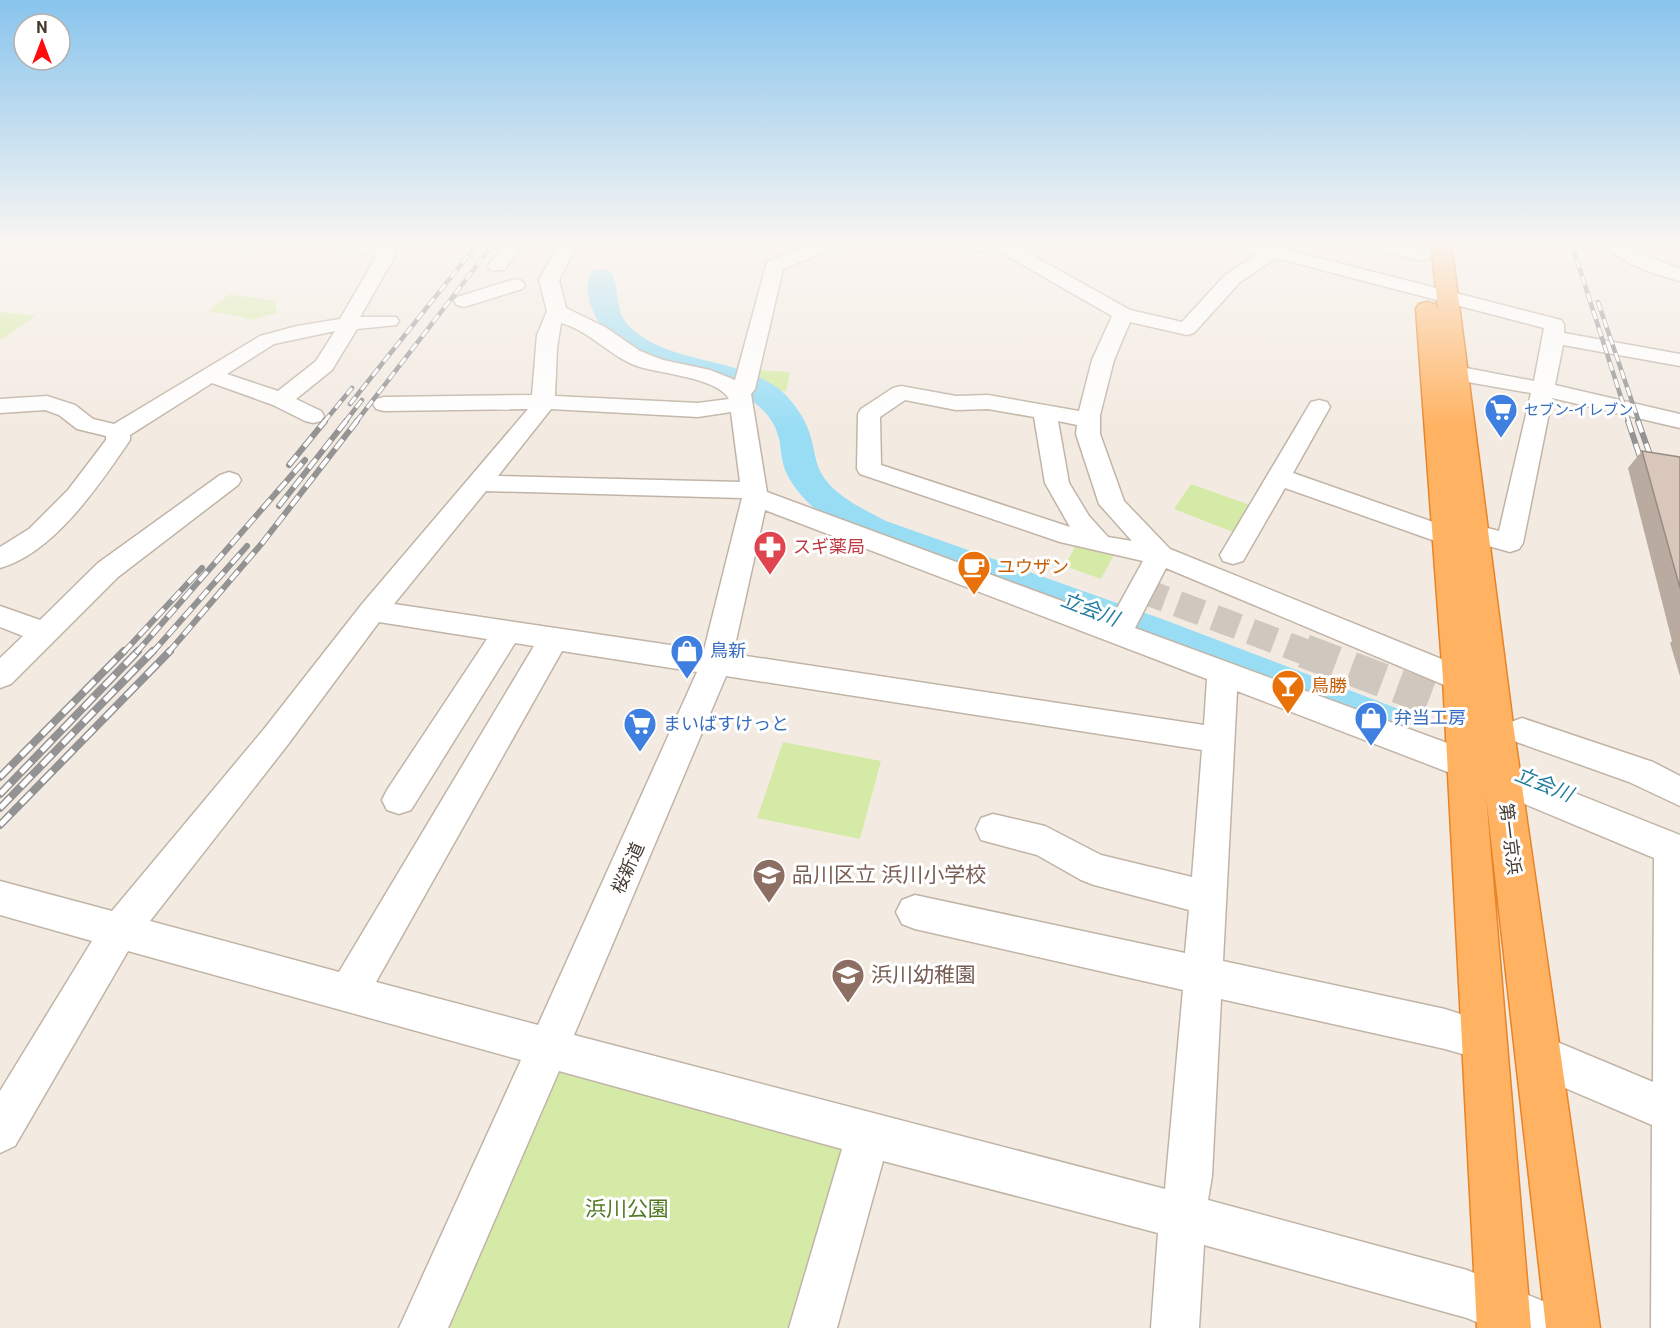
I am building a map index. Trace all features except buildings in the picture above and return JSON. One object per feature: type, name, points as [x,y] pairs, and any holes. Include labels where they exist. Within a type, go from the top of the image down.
[{"type":"highway","name":"第一京浜","points":[[1437,304],[1461,535],[1488,755],[1538,1055],[1573,1328]]},
{"type":"highway","name":"第一京浜","points":[[1439,304],[1456,373],[1461,535],[1460,679],[1488,755],[1483,1040],[1511,1321]]},
{"type":"street","points":[[281,400],[324,365],[357,304]]},
{"type":"street","points":[[0,1131],[118,931],[275,738],[372,611],[539,411],[546,393],[547,340],[557,311],[555,304]]},
{"type":"street","points":[[743,390],[765,304]]},
{"type":"street","points":[[1105,304],[1123,314],[1187,329],[1210,304]]},
{"type":"street","points":[[1280,477],[1461,535],[1510,543],[1554,337],[1554,324],[1475,304]]},
{"type":"street","points":[[557,311],[598,331],[631,355],[660,366],[722,382],[743,390]]},
{"type":"street","points":[[1123,314],[1103,360],[1089,420],[1088,435],[1112,504],[1160,555]]},
{"type":"street","points":[[0,406],[25,402],[47,403],[68,410],[85,424],[118,432],[267,340],[293,332],[348,323],[389,321]]},
{"type":"street","points":[[1554,337],[1680,360]]},
{"type":"street","points":[[1456,373],[1543,389],[1680,421]]},
{"type":"street","points":[[210,375],[281,400],[313,416]]},
{"type":"street","points":[[384,404],[543,402],[698,410],[743,390]]},
{"type":"street","name":"桜新道","points":[[423,1328],[716,663],[755,494],[743,390]]},
{"type":"street","points":[[1089,420],[988,402],[956,402],[901,393],[869,414],[869,469],[1100,544],[1160,555],[1460,679]]},
{"type":"street","points":[[1233,555],[1319,407]]},
{"type":"street","points":[[1045,412],[1057,483],[1079,521],[1100,544]]},
{"type":"street","points":[[0,560],[38,535],[77,496],[118,440],[118,432]]},
{"type":"street","points":[[0,676],[108,570],[229,480]]},
{"type":"street","points":[[480,483],[755,494],[1123,623],[1223,672],[1488,755],[1676,850],[1678,1114],[1675,1328]]},
{"type":"street","points":[[1123,623],[1160,555]]},
{"type":"street","points":[[372,611],[1220,740]]},
{"type":"street","points":[[0,615],[45,633]]},
{"type":"street","points":[[399,800],[508,631]]},
{"type":"street","points":[[348,993],[554,638]]},
{"type":"street","points":[[1175,1328],[1182,1217],[1190,1176],[1223,672]]},
{"type":"street","points":[[1488,755],[1641,772],[1680,792]]},
{"type":"street","points":[[993,829],[1045,841],[1094,869],[1209,898]]},
{"type":"street","points":[[0,898],[867,1135],[1467,1294],[1511,1321],[1550,1328]]},
{"type":"street","points":[[915,912],[1445,1029],[1483,1040]]},
{"type":"street","points":[[1538,1055],[1678,1114]]},
{"type":"street","points":[[813,1328],[867,1135]]},
{"type":"green space","points":[[217,304],[275,304],[277,313],[249,320],[244,317],[208,311]]},
{"type":"green space","points":[[0,312],[36,316],[0,340]]},
{"type":"green space","points":[[756,370],[790,372],[786,391],[779,392],[754,379]]},
{"type":"green space","points":[[1191,484],[1250,505],[1233,532],[1174,509]]},
{"type":"green space","points":[[1078,541],[1115,553],[1101,579],[1065,566]]},
{"type":"green space","points":[[783,742],[881,761],[860,839],[757,818]]},
{"type":"green space","name":"浜川公園","points":[[559,1070],[854,1146],[797,1328],[443,1328]]},
{"type":"waterway","name":"立会川","points":[[603,304],[610,321],[622,335],[638,346],[657,355],[731,376],[775,402],[791,425],[800,464],[810,483],[825,499],[863,525],[1148,629],[1388,723]]},
{"type":"tunnel","points":[[1141,590],[1308,653]]},
{"type":"tunnel","points":[[1304,651],[1438,701]]},
{"type":"railway","points":[[350,404],[430,304]]},
{"type":"railway","points":[[356,422],[447,304]]},
{"type":"railway","points":[[1591,304],[1629,422]]},
{"type":"railway","points":[[1599,304],[1639,422]]},
{"type":"railway","points":[[324,422],[352,388]]},
{"type":"railway","points":[[345,422],[362,400]]},
{"type":"railway","points":[[289,465],[325,421]]},
{"type":"railway","points":[[279,506],[346,421]]},
{"type":"railway","points":[[168,653],[263,542],[357,421]]},
{"type":"railway","points":[[1628,421],[1644,469]]},
{"type":"railway","points":[[1638,421],[1654,466]]},
{"type":"railway","points":[[136,653],[305,460]]},
{"type":"railway","points":[[152,653],[247,546]]},
{"type":"railway","points":[[123,653],[202,568]]},
{"type":"railway","points":[[0,777],[124,651]]},
{"type":"railway","points":[[0,794],[138,651]]},
{"type":"railway","points":[[0,808],[153,651]]},
{"type":"railway","points":[[0,825],[170,651]]},
{"type":"place","name":"セブン-イレブン","points":[[1501,439]]},
{"type":"place","name":"スギ薬局","points":[[770,576]]},
{"type":"place","name":"ユウザン","points":[[974,596]]},
{"type":"place","name":"鳥新","points":[[687,680]]},
{"type":"place","name":"鳥勝","points":[[1288,715]]},
{"type":"place","name":"弁当工房","points":[[1371,747]]},
{"type":"place","name":"まいばすけっと","points":[[640,753]]},
{"type":"place","name":"品川区立 浜川小学校","points":[[769,904]]},
{"type":"place","name":"浜川幼稚園","points":[[848,1004]]}]
